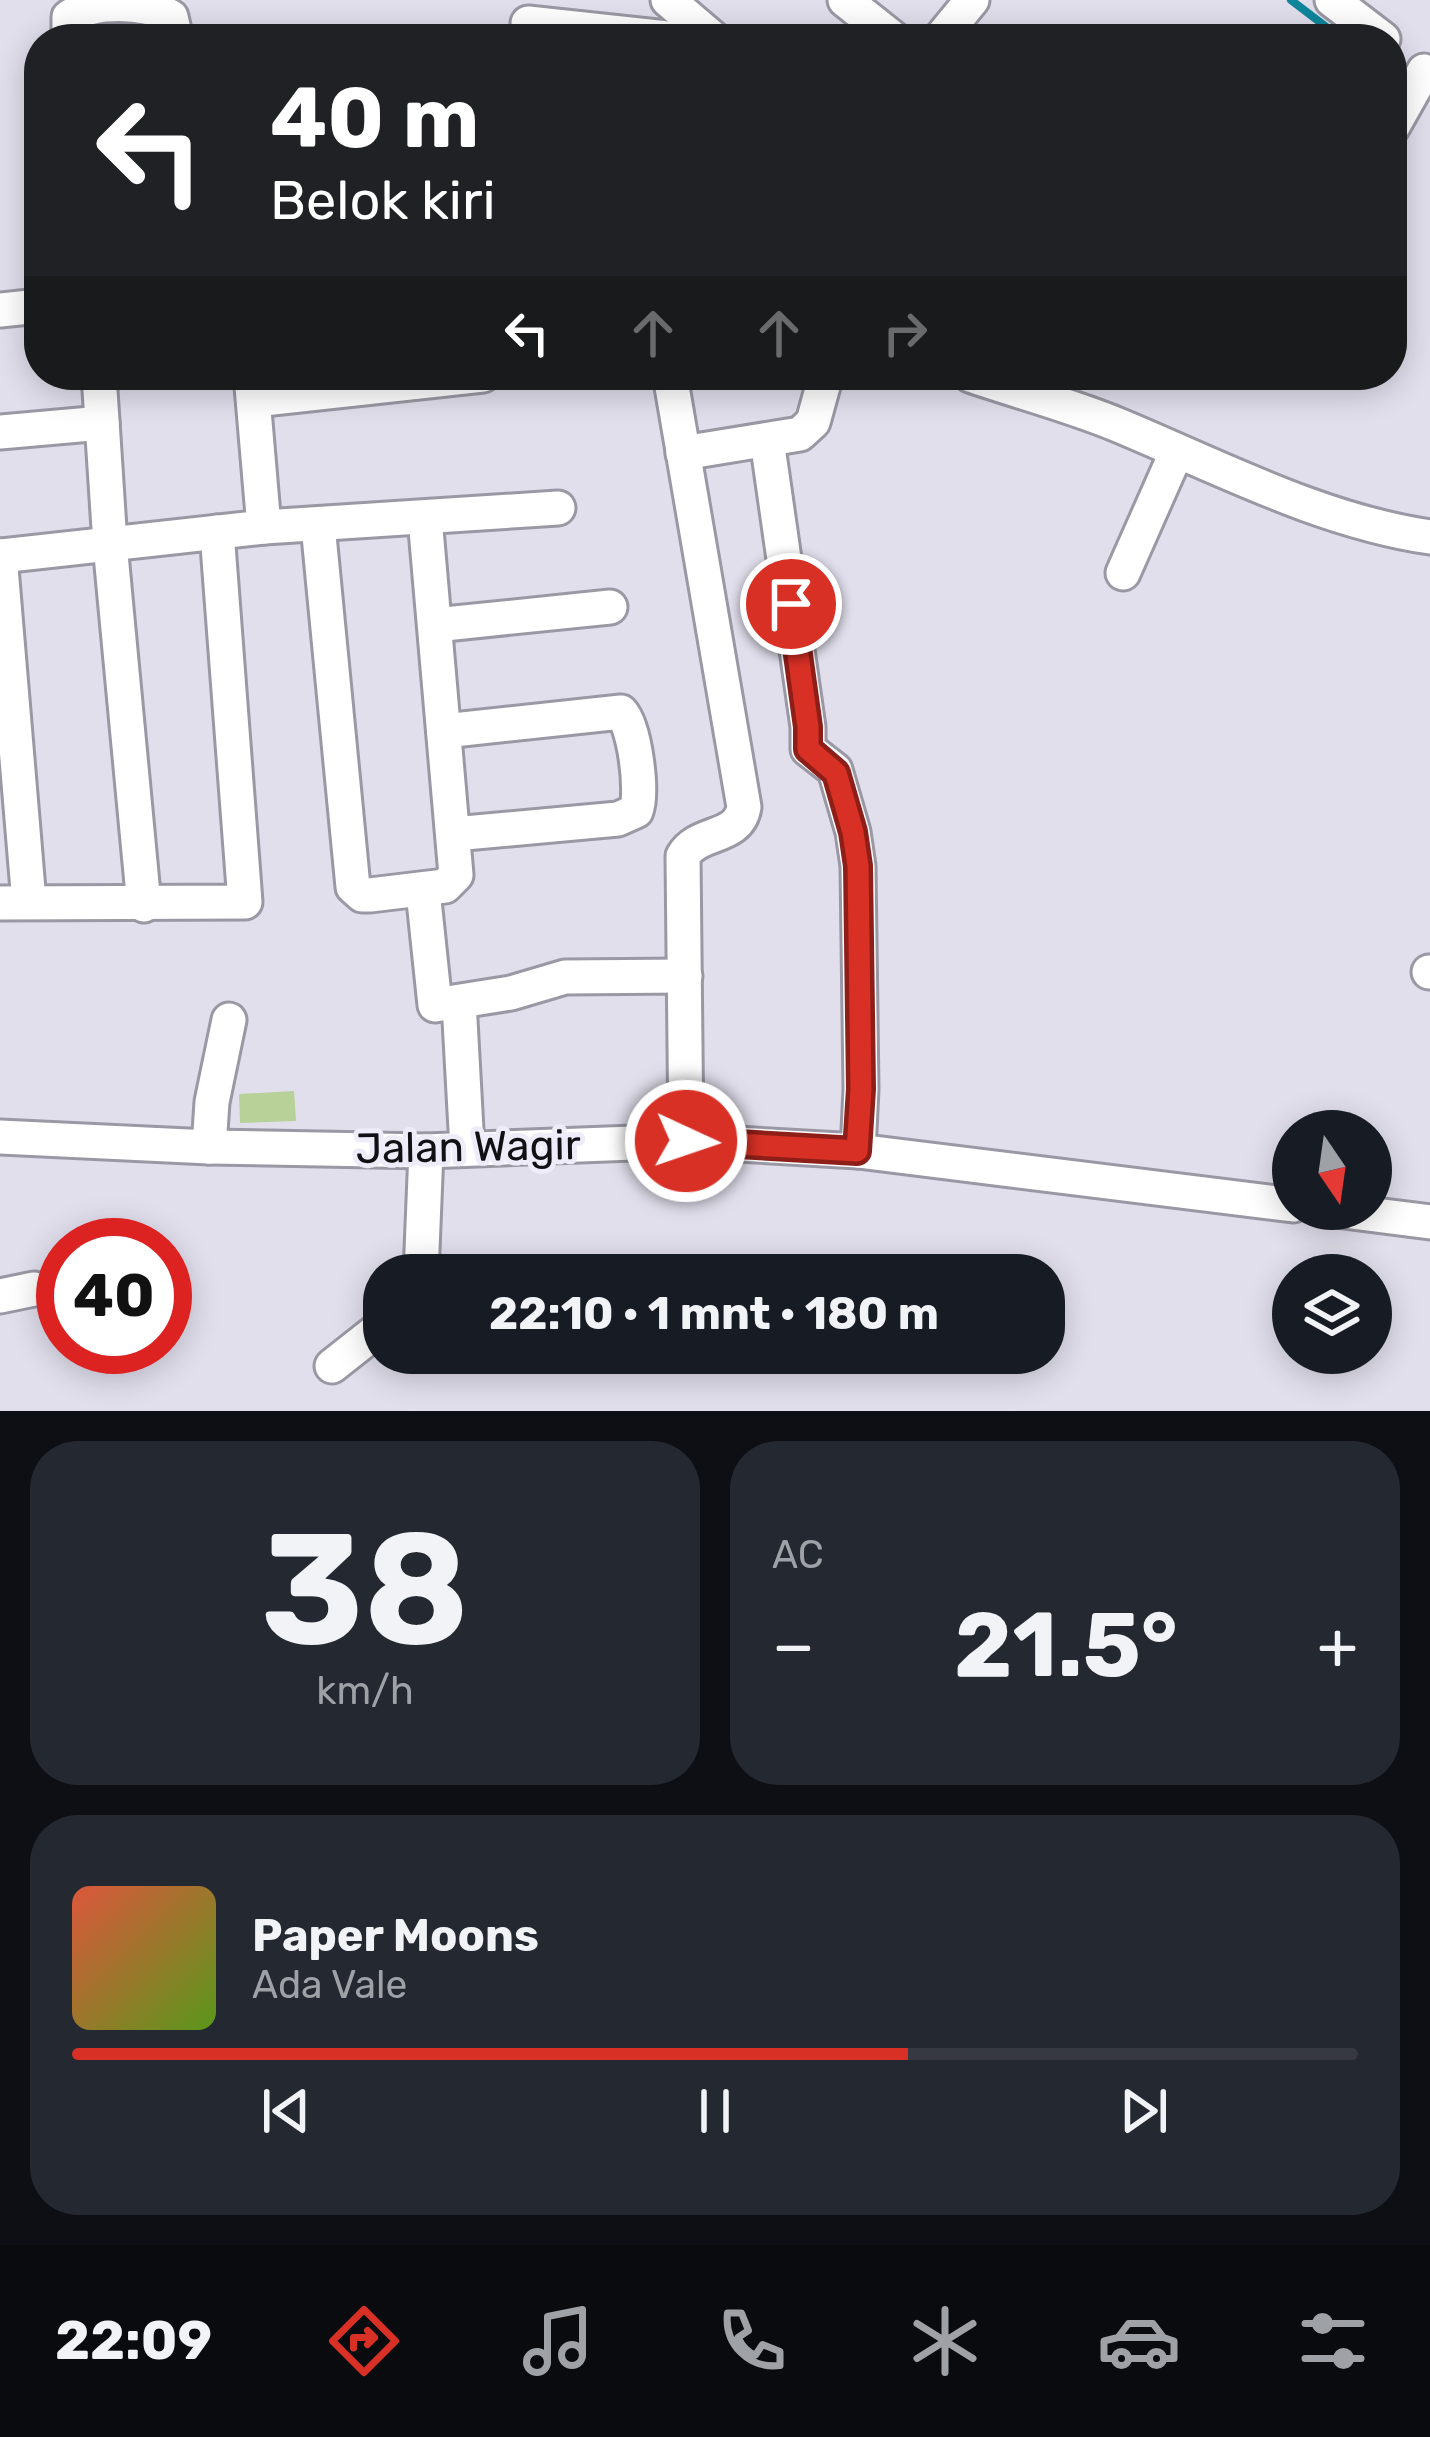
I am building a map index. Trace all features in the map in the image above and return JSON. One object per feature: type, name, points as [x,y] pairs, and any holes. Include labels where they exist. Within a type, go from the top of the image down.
[{"type":"street","points":[[668,0],[696,24]]},
{"type":"street","points":[[845,0],[875,24]]},
{"type":"street","points":[[952,24],[972,0]]},
{"type":"street","points":[[1332,0],[1363,24]]},
{"type":"street","points":[[69,24],[69,16],[77,10],[123,4],[157,9],[171,17],[173,24]]},
{"type":"street","points":[[528,23],[537,24]]},
{"type":"street","points":[[1407,103],[1426,74]]},
{"type":"street","points":[[100,390],[144,905]]},
{"type":"street","points":[[252,390],[264,527]]},
{"type":"street","points":[[672,390],[744,807],[734,828],[692,842],[683,856],[686,1141]]},
{"type":"street","points":[[683,453],[807,429],[822,390]]},
{"type":"street","points":[[1015,390],[1113,423],[1295,500],[1430,537]]},
{"type":"street","points":[[0,432],[102,423]]},
{"type":"street","points":[[767,440],[808,749],[836,773],[858,866],[861,1089],[857,1151]]},
{"type":"street","points":[[1123,573],[1178,451]]},
{"type":"street","points":[[217,532],[245,902],[15,902],[0,556],[217,532],[264,527],[558,508]]},
{"type":"street","points":[[318,525],[352,887],[362,895],[423,890],[454,881],[454,834],[425,518]]},
{"type":"street","points":[[434,626],[610,607]]},
{"type":"street","points":[[444,730],[621,712],[630,723],[640,799],[636,811],[607,821],[454,834]]},
{"type":"street","points":[[423,890],[435,1005],[565,977],[686,976]]},
{"type":"street","points":[[459,1002],[466,1148]]},
{"type":"street","points":[[209,1147],[212,1102],[229,1020]]},
{"type":"street","name":"Jalan Wagir","points":[[0,1137],[426,1151],[686,1141],[857,1151],[1272,1202]]},
{"type":"street","points":[[422,1254],[426,1151]]},
{"type":"street","points":[[1392,1217],[1430,1222]]},
{"type":"street","points":[[0,1296],[34,1289]]},
{"type":"street","points":[[332,1366],[363,1342]]},
{"type":"green space","points":[[294,1091],[296,1121],[240,1123],[239,1094]]},
{"type":"waterway","points":[[1291,0],[1322,24]]},
{"type":"route","points":[[686,1141],[857,1151],[861,1089],[858,866],[834,768],[808,749],[791,604]]}]
